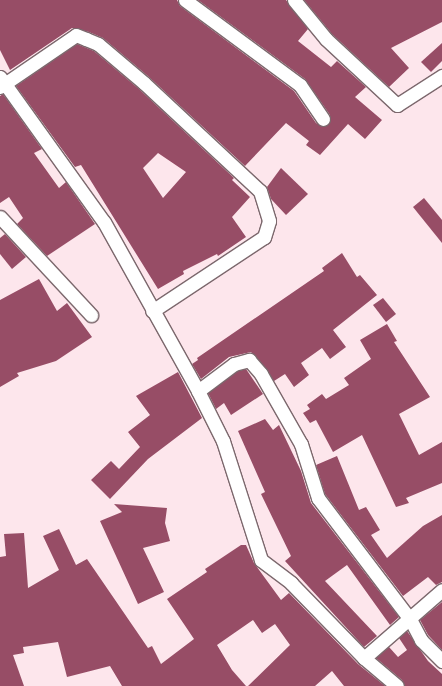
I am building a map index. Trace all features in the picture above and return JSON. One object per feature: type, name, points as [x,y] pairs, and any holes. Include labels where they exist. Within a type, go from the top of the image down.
[{"type":"street","points":[[185,0],[300,85],[323,119]]},
{"type":"street","points":[[294,0],[331,44],[397,105],[442,76]]},
{"type":"street","points":[[152,310],[264,237],[270,221],[260,191],[144,83],[98,44],[76,36],[1,83],[84,192],[198,391],[223,441],[261,560],[271,565],[328,618],[364,658],[397,686]]},
{"type":"street","points":[[0,218],[91,315]]},
{"type":"street","points":[[198,391],[234,364],[248,360],[261,374],[301,444],[318,498],[410,619],[421,640],[442,661]]},
{"type":"street","points":[[364,658],[442,590]]},
{"type":"building","points":[[0,0],[177,0],[180,6],[294,91],[316,123],[324,127],[330,122],[330,115],[305,79],[198,0],[286,0],[308,29],[298,41],[331,67],[337,61],[366,87],[355,97],[382,120],[365,139],[348,124],[320,155],[306,145],[309,141],[286,123],[245,166],[149,77],[103,38],[89,32],[72,28],[10,70],[0,50]]},
{"type":"building","points":[[304,0],[442,0],[442,22],[391,48],[409,68],[389,87],[332,34]]},
{"type":"building","points":[[442,43],[442,61],[431,72],[421,62]]},
{"type":"building","points":[[77,44],[94,51],[139,89],[234,178],[232,180],[250,197],[232,217],[246,237],[218,256],[217,254],[183,271],[184,274],[158,289],[81,165],[75,167],[16,86]],"holes":[[[158,153],[186,172],[163,198],[143,168]]]},
{"type":"building","points":[[3,94],[42,149],[34,153],[59,188],[66,182],[95,224],[47,256],[17,224],[23,218],[9,197],[0,203],[0,96]]},
{"type":"building","points":[[281,168],[308,194],[286,215],[271,199],[267,187]]},
{"type":"building","points":[[424,198],[442,220],[442,243],[413,207]]},
{"type":"building","points":[[5,234],[26,257],[12,269],[0,254],[0,238]]},
{"type":"building","points":[[342,253],[357,277],[360,275],[377,295],[333,330],[346,347],[330,359],[322,348],[301,363],[309,375],[294,387],[285,374],[274,381],[251,352],[229,357],[201,379],[192,364],[198,360],[197,358],[324,271],[322,268]]},
{"type":"building","points":[[39,279],[57,311],[67,303],[92,337],[56,361],[17,373],[19,376],[0,387],[0,300]]},
{"type":"building","points":[[383,298],[396,314],[386,322],[373,305]]},
{"type":"building","points":[[387,324],[397,341],[394,342],[430,397],[399,414],[419,455],[442,442],[442,483],[406,498],[409,503],[396,507],[362,435],[333,452],[316,420],[310,423],[303,413],[310,409],[307,405],[322,394],[326,399],[349,385],[344,378],[371,359],[360,340]]},
{"type":"building","points":[[246,369],[263,394],[231,415],[224,403],[216,409],[208,393],[238,371]]},
{"type":"building","points":[[178,372],[202,418],[148,459],[110,499],[91,480],[111,461],[119,469],[140,447],[128,432],[150,415],[136,396]]},
{"type":"building","points":[[265,419],[273,430],[279,425],[301,471],[311,503],[399,617],[390,625],[347,565],[325,581],[377,636],[364,647],[285,561],[291,556],[261,494],[265,492],[238,431]]},
{"type":"building","points":[[337,456],[359,510],[366,507],[380,530],[371,535],[387,558],[423,526],[442,515],[442,582],[436,585],[428,577],[403,596],[325,494],[316,465]]},
{"type":"building","points":[[114,504],[167,508],[165,523],[170,541],[143,548],[164,592],[138,604],[100,521],[122,512]]},
{"type":"building","points":[[59,529],[76,565],[87,559],[148,648],[152,646],[161,664],[194,639],[167,599],[207,572],[205,569],[241,545],[246,545],[254,563],[281,600],[289,593],[358,664],[385,686],[344,686],[332,671],[315,686],[248,686],[290,645],[275,624],[262,633],[253,620],[217,645],[232,670],[246,686],[122,686],[110,666],[67,677],[58,642],[23,647],[24,653],[13,655],[24,686],[0,686],[0,557],[6,556],[4,534],[24,533],[28,588],[59,570],[43,536]]},
{"type":"building","points":[[442,602],[442,650],[428,635],[420,620]]},
{"type":"building","points":[[407,631],[428,661],[442,674],[442,686],[405,686],[402,680],[376,658],[389,647],[398,657],[407,650],[399,638]]}]
